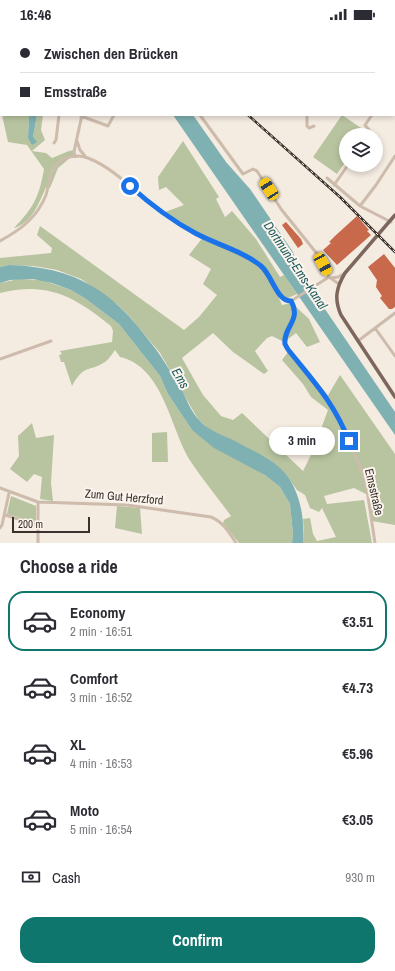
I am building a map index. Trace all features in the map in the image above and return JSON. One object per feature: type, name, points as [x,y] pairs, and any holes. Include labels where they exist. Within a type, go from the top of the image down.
[{"type":"main road","points":[[395,215],[391,222],[345,273],[339,284],[336,298],[337,306],[341,315],[395,396]]},
{"type":"street","points":[[54,143],[56,140],[59,116]]},
{"type":"street","points":[[73,156],[81,116],[108,126],[113,116]]},
{"type":"street","points":[[201,116],[243,174],[253,169],[257,171],[281,209],[318,255],[330,277],[339,284]]},
{"type":"street","points":[[307,116],[307,126],[309,128],[314,126]]},
{"type":"street","points":[[367,128],[365,126],[371,116]]},
{"type":"street","points":[[76,138],[80,150],[87,157],[113,173],[167,216],[195,233],[260,264],[270,276],[282,299],[292,300],[317,283],[330,277],[338,277],[345,273]]},
{"type":"street","points":[[0,241],[22,228],[32,218],[46,195],[53,170],[57,164],[73,156],[87,157]]},
{"type":"street","points":[[360,206],[395,156]]},
{"type":"street","points":[[334,185],[343,172]]},
{"type":"street","points":[[327,178],[360,206],[391,222]]},
{"type":"street","name":"Emsstraße","points":[[292,300],[295,308],[295,314],[287,333],[285,344],[329,399],[341,420],[366,485],[375,543]]},
{"type":"street","points":[[358,341],[395,313]]},
{"type":"street","points":[[375,328],[395,356]]},
{"type":"street","points":[[0,359],[51,341]]},
{"type":"street","name":"Zum Gut Herzford","points":[[0,488],[9,493],[38,502],[134,506],[210,517],[218,520],[226,528],[236,543]]},
{"type":"street","points":[[0,528],[5,515],[9,493]]},
{"type":"street","points":[[38,502],[38,543]]},
{"type":"street","points":[[5,515],[38,525]]},
{"type":"green space","points":[[2,116],[29,116],[28,138],[33,137],[37,116],[43,116],[41,130],[45,140],[32,151],[46,153],[52,158],[75,150],[77,158],[70,158],[58,168],[50,188],[46,187],[34,212],[26,222],[14,228],[31,208],[40,188],[44,169],[27,145],[8,142]]},
{"type":"green space","points":[[341,116],[343,116],[361,128],[339,128],[339,171],[337,174],[313,157]]},
{"type":"green space","points":[[183,141],[219,197],[216,199],[225,217],[223,219],[232,211],[256,239],[280,277],[284,275],[297,294],[286,299],[274,286],[282,305],[292,303],[309,319],[320,342],[307,347],[296,333],[284,342],[272,336],[267,338],[255,351],[268,371],[264,374],[233,352],[213,333],[182,358],[203,395],[221,416],[233,420],[242,413],[303,471],[313,451],[328,410],[311,397],[303,384],[282,360],[288,352],[327,397],[340,375],[395,454],[395,525],[372,521],[368,495],[354,488],[324,496],[327,504],[364,500],[372,543],[303,543],[303,519],[310,518],[313,534],[317,541],[336,537],[322,508],[319,512],[310,508],[305,495],[297,490],[283,471],[248,448],[210,430],[198,419],[160,353],[131,318],[118,305],[81,279],[57,270],[34,266],[9,265],[0,267],[0,258],[51,253],[52,248],[37,235],[40,226],[184,330],[199,317],[217,295],[203,284],[211,269],[189,255],[204,236],[165,214],[165,212],[184,205],[166,187],[159,190],[158,177]]},
{"type":"green space","points":[[19,279],[42,280],[71,290],[86,299],[119,324],[160,376],[168,394],[192,430],[265,475],[280,487],[290,504],[293,534],[292,543],[239,543],[223,523],[224,520],[231,516],[191,462],[156,386],[147,373],[135,363],[120,357],[115,350],[105,362],[80,374],[72,386],[64,362],[61,362],[59,355],[62,354],[60,351],[112,342],[113,331],[111,326],[85,307],[60,294],[33,289],[0,293],[0,283]]},
{"type":"green space","points":[[32,423],[36,438],[54,435],[51,483],[53,501],[40,499],[42,477],[34,474],[27,482],[10,469],[19,456],[18,436]]},
{"type":"green space","points":[[167,432],[168,462],[152,462],[152,433]]},
{"type":"green space","points":[[11,496],[36,506],[36,521],[34,522],[7,514]]},
{"type":"green space","points":[[117,506],[140,508],[142,534],[115,528]]},
{"type":"water","points":[[29,116],[37,116],[33,137],[37,142],[32,145],[28,138]]},
{"type":"water","name":"Dortmund-Ems-Kanal","points":[[174,116],[194,116],[226,162],[250,189],[293,252],[296,262],[314,293],[395,412],[395,435]]},
{"type":"water","points":[[9,265],[54,271],[73,277],[90,285],[122,309],[158,352],[178,383],[197,418],[213,431],[235,441],[274,463],[284,472],[298,496],[303,524],[303,543],[292,543],[293,534],[290,504],[280,487],[265,475],[214,448],[192,430],[168,394],[160,376],[119,324],[86,299],[71,290],[52,283],[33,279],[10,280],[0,283],[0,267]]},
{"type":"building","points":[[357,216],[369,230],[367,231],[371,235],[337,265],[323,250],[331,243],[329,242],[335,236]]},
{"type":"building","points":[[286,222],[301,239],[303,244],[298,248],[282,225]]},
{"type":"building","points":[[384,254],[395,268],[395,307],[392,309],[389,309],[380,298],[382,296],[376,287],[377,280],[368,267]]},
{"type":"railway","points":[[249,116],[340,197],[395,252]]},
{"type":"route","points":[[130,186],[156,209],[167,216],[195,233],[260,264],[264,268],[282,299],[291,301],[295,308],[295,314],[287,333],[285,344],[329,399],[341,420],[349,441]]},
{"type":"water label","name":"Ems","points":[[181,378]]}]
